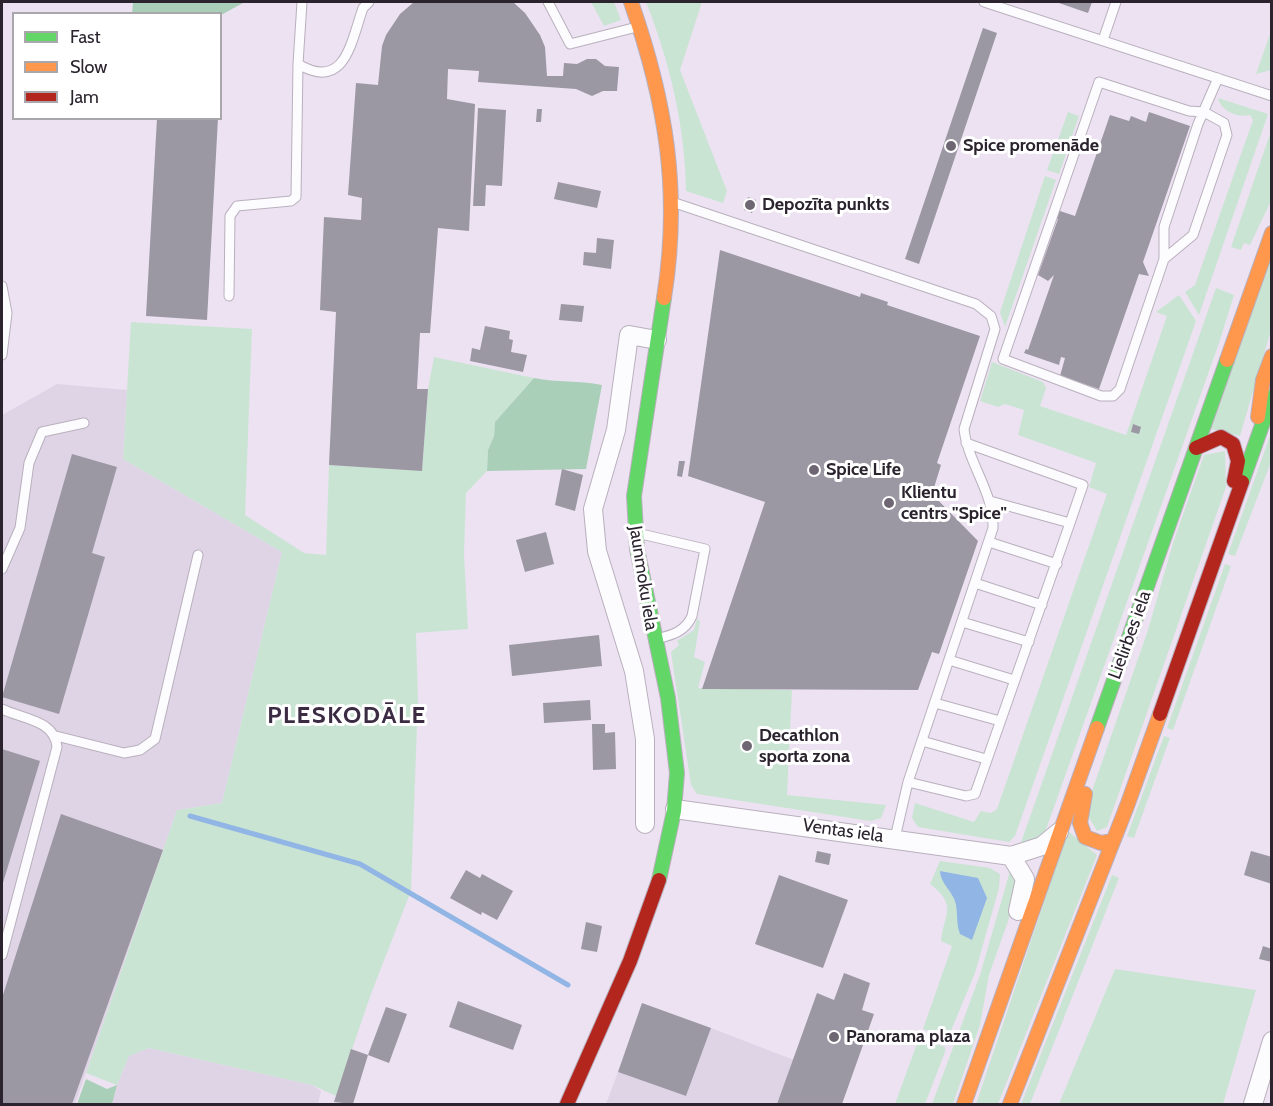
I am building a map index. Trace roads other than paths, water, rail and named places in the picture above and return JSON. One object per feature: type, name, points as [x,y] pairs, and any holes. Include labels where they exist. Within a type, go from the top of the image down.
[{"type":"main road","name":"Jaunmoku iela","points":[[567,1104],[652,901],[666,854],[675,809],[674,751],[667,698],[639,574],[635,532],[635,487],[668,269],[673,203],[669,143],[662,101],[631,2]]},
{"type":"main road","name":"Lielirbes iela","points":[[964,1104],[1272,233]]},
{"type":"main road","points":[[1256,443],[1259,401],[1272,356]]},
{"type":"main road","points":[[1010,1104],[1113,841],[1272,397]]},
{"type":"main road","points":[[1196,448],[1221,437],[1228,439],[1238,450],[1236,474],[1225,510],[1224,533]]},
{"type":"main road","points":[[1113,841],[1101,843],[1085,837],[1080,831],[1079,816],[1140,634],[1147,585]]},
{"type":"street","name":"Jaunmoku iela","points":[[645,824],[645,739],[634,671],[597,551],[593,509],[616,430],[629,335],[657,340]]},
{"type":"street","points":[[634,671],[659,665]]},
{"type":"street","name":"Ventas iela","points":[[675,809],[1011,856],[1042,846],[1059,832]]},
{"type":"street","name":"Lielirbes iela","points":[[988,1037],[993,984],[1025,888],[1023,872],[1011,856]]},
{"type":"street","points":[[1253,1104],[1272,1041]]},
{"type":"lane","points":[[229,296],[232,210],[237,206],[291,201],[296,197],[298,64],[302,2]]},
{"type":"lane","points":[[298,64],[312,73],[328,74],[339,67],[363,8],[369,2]]},
{"type":"lane","points":[[548,2],[570,44],[640,26]]},
{"type":"lane","points":[[984,2],[1272,96]]},
{"type":"lane","points":[[1103,40],[1116,2]]},
{"type":"lane","points":[[1164,259],[1193,235],[1227,135],[1224,123],[1204,112],[1189,111],[1099,82],[1003,359],[1101,396],[1113,396],[1120,389],[1164,259],[1164,227],[1204,112],[1218,78]]},
{"type":"lane","points":[[673,203],[976,304],[991,316],[995,329],[964,429],[966,442],[990,501],[993,528],[908,782],[894,838]]},
{"type":"lane","points":[[2,286],[7,313],[2,355]]},
{"type":"lane","points":[[2,569],[20,528],[28,463],[42,432],[84,423]]},
{"type":"lane","points":[[908,782],[966,796],[975,794],[1083,484],[966,442]]},
{"type":"lane","points":[[990,501],[1070,523]]},
{"type":"lane","points":[[635,532],[705,549],[692,616],[687,626],[676,634],[653,640]]},
{"type":"lane","points":[[989,542],[1057,564]]},
{"type":"lane","points":[[2,709],[50,728],[56,736],[124,753],[140,750],[155,739],[198,555]]},
{"type":"lane","points":[[975,583],[1042,605]]},
{"type":"lane","points":[[962,622],[1029,642]]},
{"type":"lane","points":[[949,660],[1014,680]]},
{"type":"lane","points":[[935,703],[1000,721]]},
{"type":"lane","points":[[2,955],[54,758],[56,736]]},
{"type":"lane","points":[[922,741],[986,759]]},
{"type":"water","points":[[940,871],[978,878],[987,898],[972,940],[960,934],[955,900]]},
{"type":"waterway","points":[[190,816],[360,864],[568,985]]},
{"type":"place","name":"Spice promenāde","points":[[951,146]]},
{"type":"place","name":"Depozīta punkts","points":[[750,205]]},
{"type":"place","name":"Spice Life","points":[[814,470]]},
{"type":"place","name":"Klientu centrs \"Spice\"","points":[[889,503]]},
{"type":"place","name":"Decathlon sporta zona","points":[[747,746]]},
{"type":"place","name":"Panorama plaza","points":[[834,1037]]},
{"type":"district","name":"PLESKODĀLE","points":[[347,716]]}]
